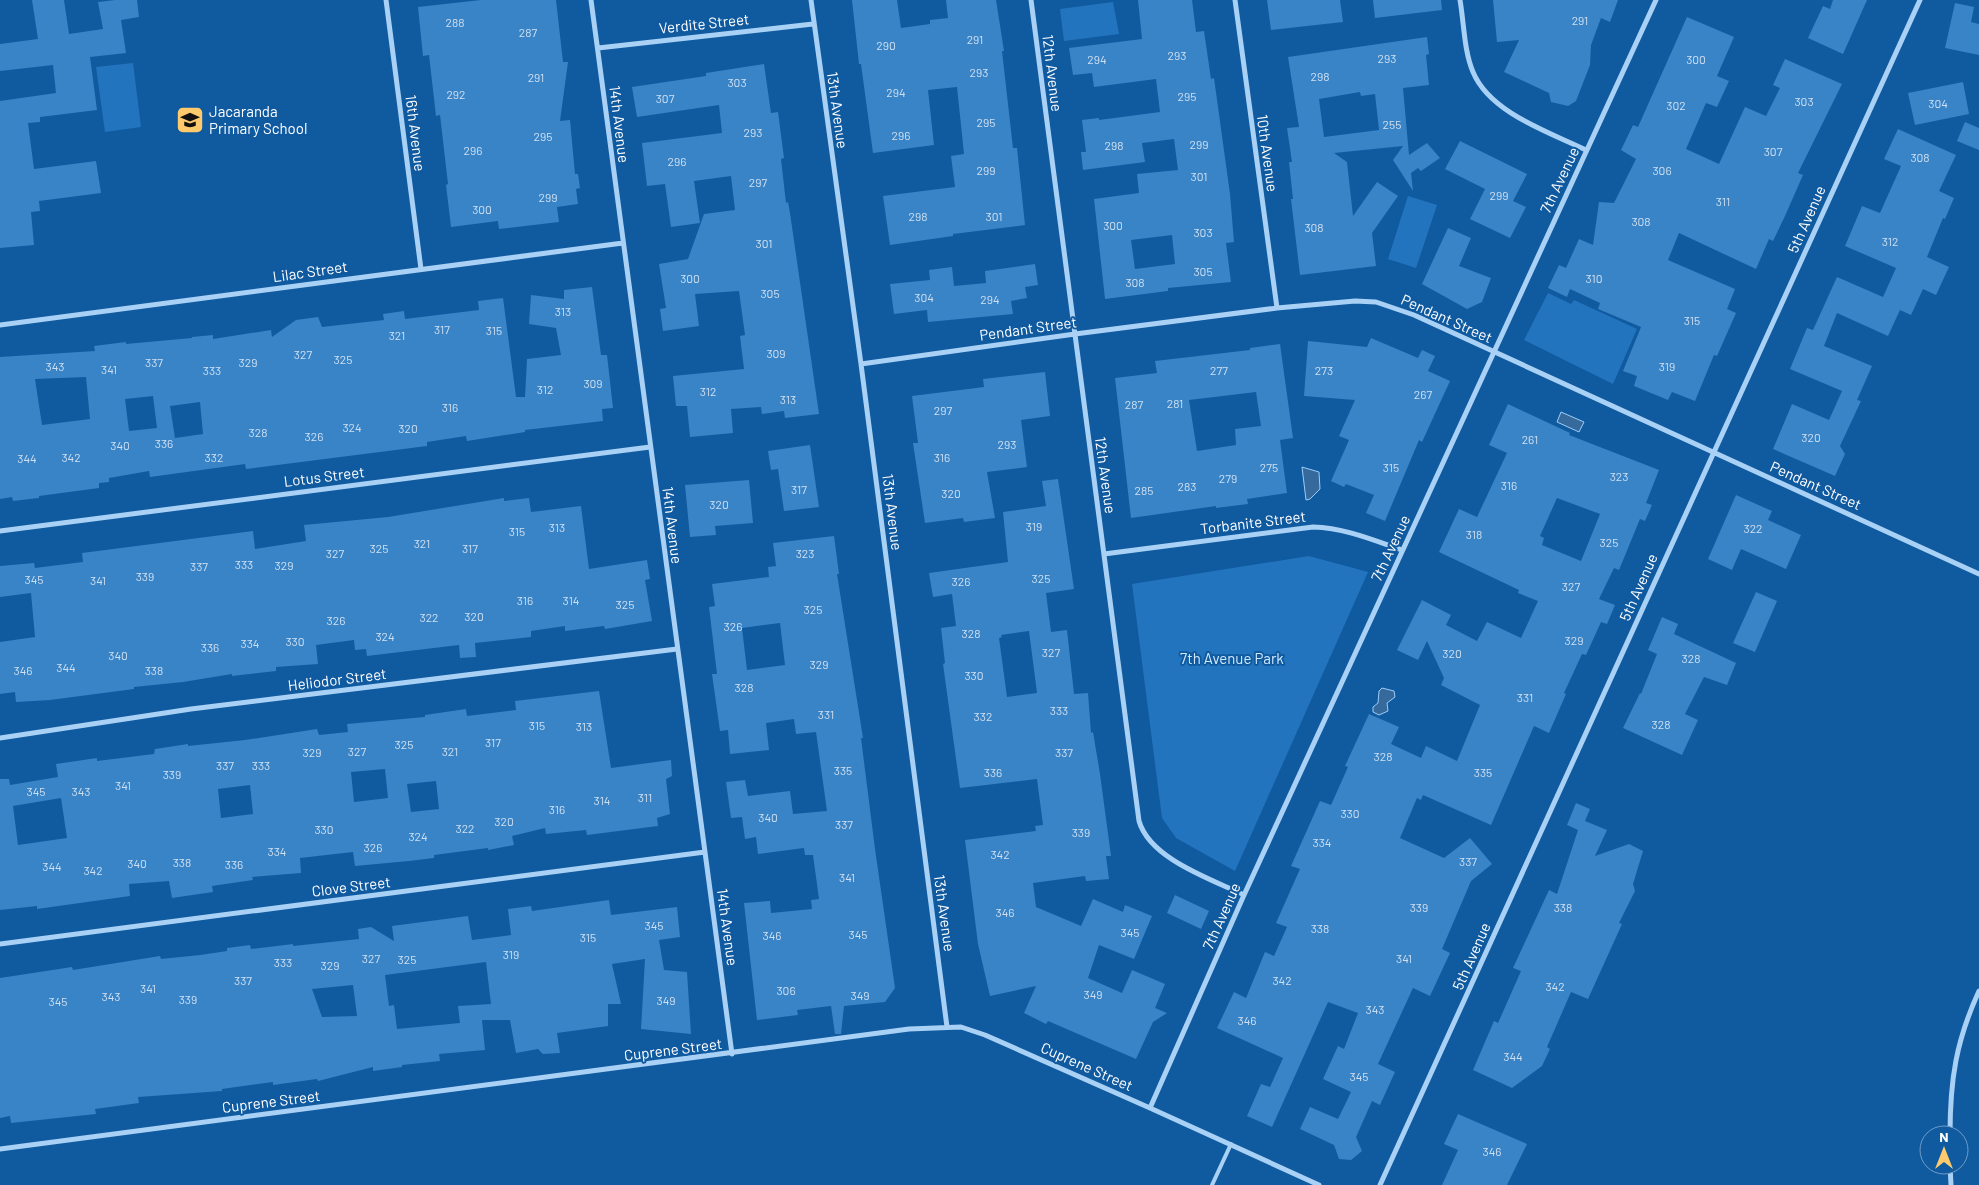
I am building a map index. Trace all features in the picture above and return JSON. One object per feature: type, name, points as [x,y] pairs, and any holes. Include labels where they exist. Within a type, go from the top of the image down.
[{"type":"street","name":"16th Avenue","points":[[386,0],[421,269]]},
{"type":"street","name":"14th Avenue","points":[[591,0],[732,1054]]},
{"type":"street","name":"13th Avenue","points":[[811,0],[861,364],[947,1027]]},
{"type":"street","name":"12th Avenue","points":[[1031,0],[1122,703],[1141,827],[1144,835],[1153,846],[1176,862],[1244,895]]},
{"type":"street","name":"10th Avenue","points":[[1236,0],[1277,308]]},
{"type":"street","points":[[1460,0],[1474,73],[1488,94],[1512,114],[1586,150]]},
{"type":"street","name":"7th Avenue","points":[[1150,1108],[1244,895],[1656,0]]},
{"type":"street","name":"5th Avenue","points":[[1380,1185],[1920,0]]},
{"type":"street","name":"Verdite Street","points":[[598,48],[813,24]]},
{"type":"street","name":"Lilac Street","points":[[0,325],[622,243]]},
{"type":"street","name":"Pendant Street","points":[[861,364],[1277,308],[1355,300],[1376,302],[1414,315],[1979,574]]},
{"type":"street","name":"Lotus Street","points":[[0,531],[650,447]]},
{"type":"street","name":"Torbanite Street","points":[[1104,554],[1313,527],[1331,527],[1402,550]]},
{"type":"street","name":"Heliodor Street","points":[[0,738],[192,709],[677,649]]},
{"type":"street","name":"Clove Street","points":[[0,944],[705,852]]},
{"type":"street","points":[[1950,1125],[1950,1105],[1956,1053],[1963,1029],[1979,991]]},
{"type":"street","name":"Cuprene Street","points":[[0,1149],[732,1054],[909,1029],[961,1027],[974,1030],[1319,1185]]},
{"type":"lane","points":[[1212,1185],[1231,1144]]},
{"type":"green space","points":[[1113,2],[1119,34],[1064,41],[1060,9]]},
{"type":"green space","points":[[133,63],[141,127],[105,132],[96,67]]},
{"type":"green space","points":[[1408,196],[1437,205],[1416,268],[1388,259]]},
{"type":"green space","points":[[1548,293],[1571,304],[1574,300],[1637,329],[1613,384],[1524,340]]},
{"type":"green space","name":"7th Avenue Park","points":[[1309,556],[1368,572],[1235,871],[1176,838],[1162,818],[1132,584]]},
{"type":"shaded area","points":[[1561,412],[1584,422],[1579,432],[1557,422]]},
{"type":"shaded area","points":[[1302,467],[1319,472],[1320,489],[1310,499],[1306,500]]},
{"type":"shaded area","points":[[1382,688],[1394,691],[1395,697],[1387,703],[1388,711],[1379,715],[1373,712],[1373,707],[1378,703],[1379,691]]},
{"type":"building","points":[[32,0],[64,0],[69,34],[103,29],[98,2],[137,0],[139,17],[121,20],[126,53],[90,57],[97,110],[40,117],[40,122],[28,123],[34,169],[96,161],[101,193],[39,201],[40,211],[31,212],[34,245],[0,248],[0,101],[56,93],[53,65],[0,71],[0,44],[38,39]]},
{"type":"building","points":[[481,0],[556,0],[563,62],[568,62],[560,121],[570,120],[575,174],[578,174],[580,188],[576,189],[578,204],[557,207],[559,222],[499,229],[498,221],[451,227],[440,115],[436,116],[429,55],[423,56],[418,7]]},
{"type":"building","points":[[852,0],[897,0],[901,28],[930,24],[930,20],[948,18],[946,0],[996,0],[1004,51],[1002,51],[1013,148],[1017,148],[1025,225],[953,234],[953,236],[890,245],[883,196],[955,187],[951,156],[964,154],[957,87],[928,90],[934,145],[873,153],[861,64],[859,64]]},
{"type":"building","points":[[1138,0],[1192,0],[1196,32],[1204,31],[1211,79],[1214,78],[1230,194],[1234,242],[1226,243],[1231,282],[1168,288],[1168,291],[1105,299],[1094,199],[1139,193],[1137,174],[1178,170],[1174,139],[1142,143],[1145,162],[1083,170],[1081,152],[1086,152],[1082,120],[1099,118],[1099,120],[1160,112],[1156,79],[1094,87],[1092,73],[1073,75],[1069,48],[1142,39]],"holes":[[[1172,235],[1175,264],[1135,269],[1131,240]]]},
{"type":"building","points":[[1267,0],[1340,0],[1343,22],[1271,30]]},
{"type":"building","points":[[1373,0],[1441,0],[1442,10],[1375,18]]},
{"type":"building","points":[[1493,0],[1618,0],[1610,22],[1601,18],[1591,45],[1590,65],[1576,101],[1568,106],[1551,102],[1549,93],[1504,72],[1519,40],[1497,42]]},
{"type":"building","points":[[1833,0],[1867,0],[1843,54],[1808,38],[1823,6],[1830,9]]},
{"type":"building","points":[[1955,3],[1974,7],[1971,22],[1979,24],[1979,55],[1945,48]]},
{"type":"building","points":[[1687,17],[1734,37],[1717,76],[1729,81],[1717,107],[1706,103],[1686,149],[1719,164],[1745,107],[1766,116],[1780,88],[1773,85],[1785,59],[1842,84],[1798,173],[1803,175],[1785,216],[1773,241],[1769,239],[1756,269],[1679,233],[1668,260],[1735,289],[1727,309],[1736,313],[1717,356],[1714,355],[1695,401],[1672,392],[1668,400],[1634,386],[1637,376],[1623,371],[1641,327],[1598,309],[1600,303],[1570,289],[1567,297],[1548,288],[1559,265],[1566,268],[1579,239],[1593,245],[1599,202],[1614,203],[1636,159],[1621,150],[1633,125],[1638,127]]},
{"type":"building","points":[[1427,37],[1429,54],[1426,55],[1429,85],[1403,88],[1409,155],[1427,143],[1440,158],[1421,171],[1418,168],[1411,173],[1413,191],[1393,160],[1403,146],[1334,153],[1347,162],[1353,216],[1377,182],[1398,196],[1372,233],[1376,266],[1300,275],[1291,199],[1293,199],[1289,162],[1292,162],[1287,128],[1299,127],[1288,57]],"holes":[[[1360,92],[1361,96],[1375,94],[1379,130],[1324,137],[1319,99]]]},
{"type":"building","points":[[764,64],[771,113],[778,112],[784,158],[781,159],[786,203],[788,202],[790,213],[819,414],[785,418],[784,411],[762,414],[761,407],[731,409],[733,433],[690,437],[687,406],[676,406],[673,376],[744,369],[740,336],[745,335],[739,291],[695,294],[699,326],[663,331],[660,309],[666,308],[659,264],[688,259],[704,214],[735,210],[731,176],[694,181],[700,223],[671,227],[665,184],[647,186],[642,143],[722,133],[719,105],[637,117],[632,87],[706,76],[706,73]]},
{"type":"building","points":[[1963,82],[1969,114],[1915,125],[1908,93]]},
{"type":"building","points":[[1965,122],[1979,128],[1979,150],[1957,141]]},
{"type":"building","points":[[1898,129],[1956,155],[1939,191],[1954,198],[1945,219],[1943,218],[1927,257],[1949,267],[1936,295],[1923,289],[1911,315],[1900,310],[1888,336],[1837,313],[1824,346],[1872,366],[1857,400],[1861,401],[1840,446],[1845,454],[1835,476],[1773,449],[1792,404],[1829,420],[1842,391],[1790,369],[1807,328],[1813,330],[1837,277],[1883,297],[1896,268],[1845,246],[1862,206],[1880,213],[1901,166],[1884,159]]},
{"type":"building","points":[[1460,141],[1527,174],[1513,201],[1526,207],[1510,238],[1470,219],[1485,189],[1445,169]]},
{"type":"building","points":[[1448,228],[1471,238],[1459,266],[1491,278],[1482,302],[1467,309],[1422,284]]},
{"type":"building","points":[[1035,264],[1038,285],[1025,287],[1027,298],[1011,301],[1013,314],[928,322],[927,310],[894,314],[890,284],[930,280],[929,270],[952,267],[954,286],[986,283],[985,271]]},
{"type":"building","points":[[592,287],[601,355],[607,355],[613,408],[602,409],[603,421],[525,430],[525,432],[467,441],[466,436],[427,442],[427,446],[246,469],[245,464],[150,477],[149,471],[109,478],[109,482],[99,483],[99,488],[13,501],[12,497],[0,499],[0,357],[95,351],[94,346],[126,342],[126,344],[213,335],[213,339],[271,330],[272,337],[296,320],[318,317],[322,327],[384,320],[383,314],[404,311],[405,319],[479,310],[478,301],[503,298],[516,397],[525,397],[527,359],[561,355],[556,328],[529,324],[531,295],[564,299],[564,290]],"holes":[[[86,377],[90,419],[42,425],[35,379]],[[153,396],[157,428],[129,431],[125,399]],[[200,402],[203,434],[175,438],[170,406]]]},
{"type":"building","points":[[1371,338],[1418,358],[1422,350],[1435,356],[1428,371],[1450,381],[1422,442],[1419,440],[1385,521],[1366,513],[1374,495],[1346,484],[1344,487],[1331,481],[1349,440],[1339,436],[1355,400],[1304,396],[1308,341],[1367,347]]},
{"type":"building","points":[[1280,344],[1293,438],[1280,440],[1287,493],[1247,499],[1248,504],[1216,508],[1216,506],[1131,518],[1115,378],[1157,373],[1155,361],[1250,350],[1250,348]],"holes":[[[1256,392],[1261,426],[1235,429],[1236,445],[1197,451],[1189,400]]]},
{"type":"building","points":[[1045,372],[1050,416],[1021,420],[1027,467],[987,472],[995,518],[964,522],[963,518],[925,523],[913,443],[918,443],[912,396],[984,387],[983,379]]},
{"type":"building","points":[[1508,404],[1570,433],[1569,435],[1659,470],[1646,503],[1652,505],[1645,521],[1640,519],[1619,570],[1614,568],[1599,599],[1615,605],[1607,624],[1601,622],[1586,655],[1582,654],[1564,693],[1566,694],[1549,733],[1534,726],[1491,825],[1423,795],[1421,800],[1417,798],[1400,838],[1444,858],[1470,838],[1492,864],[1471,881],[1442,949],[1450,953],[1430,996],[1413,988],[1378,1064],[1395,1072],[1380,1105],[1372,1101],[1356,1137],[1362,1151],[1351,1160],[1339,1159],[1334,1145],[1300,1129],[1310,1107],[1338,1119],[1351,1092],[1323,1079],[1338,1046],[1344,1049],[1358,1013],[1328,1002],[1272,1127],[1247,1116],[1261,1084],[1270,1087],[1283,1058],[1217,1028],[1234,992],[1246,998],[1265,952],[1274,956],[1287,927],[1276,923],[1300,869],[1291,866],[1320,801],[1331,805],[1348,767],[1345,766],[1369,714],[1399,727],[1391,744],[1421,758],[1426,746],[1457,761],[1480,705],[1441,685],[1444,678],[1427,641],[1418,660],[1397,650],[1422,600],[1451,615],[1446,625],[1477,641],[1487,622],[1521,638],[1538,601],[1518,593],[1519,590],[1439,552],[1459,509],[1477,517],[1507,453],[1489,445]],"holes":[[[1557,498],[1600,514],[1581,561],[1542,545],[1544,538],[1540,536]]]},
{"type":"building","points":[[810,445],[819,507],[784,511],[778,469],[771,470],[768,451]]},
{"type":"building","points":[[1058,479],[1074,589],[1046,593],[1051,632],[1067,630],[1074,694],[1088,693],[1091,733],[1093,732],[1100,774],[1111,856],[1106,856],[1109,879],[1086,881],[1085,876],[1033,883],[1036,907],[1081,926],[1093,899],[1123,912],[1125,905],[1152,916],[1134,959],[1099,945],[1088,978],[1122,993],[1132,970],[1165,984],[1155,1008],[1167,1013],[1153,1022],[1136,1059],[1048,1021],[1046,1024],[1024,1013],[1036,986],[990,996],[978,944],[965,840],[1036,831],[1035,826],[1043,825],[1037,779],[960,788],[943,664],[945,663],[941,628],[956,626],[952,594],[933,597],[929,573],[1008,562],[1003,512],[1046,506],[1042,481]],"holes":[[[1029,631],[1037,693],[1007,697],[999,638],[1002,637],[1001,635]]]},
{"type":"building","points":[[749,480],[753,523],[715,526],[716,535],[690,537],[685,485]]},
{"type":"building","points":[[1736,495],[1772,511],[1768,520],[1801,535],[1786,569],[1741,549],[1732,570],[1708,559]]},
{"type":"building","points":[[504,498],[504,501],[529,498],[531,512],[581,506],[589,569],[647,560],[650,579],[645,580],[652,621],[605,629],[604,626],[565,631],[565,626],[531,631],[531,637],[475,643],[476,657],[460,658],[459,645],[367,656],[366,649],[355,650],[354,640],[316,645],[318,664],[276,667],[276,671],[232,676],[232,674],[50,700],[16,702],[15,692],[0,694],[0,642],[35,637],[31,593],[0,597],[0,566],[34,563],[35,568],[83,562],[82,553],[253,531],[255,549],[306,541],[304,525],[388,517]]},
{"type":"building","points":[[834,536],[839,574],[837,574],[863,738],[861,738],[875,849],[895,988],[885,1002],[844,1006],[841,1034],[835,1034],[831,1006],[797,1010],[798,1015],[757,1020],[744,903],[770,901],[771,913],[812,909],[811,900],[819,899],[813,855],[805,855],[804,848],[758,854],[756,837],[745,839],[742,817],[731,818],[726,782],[745,780],[748,796],[790,791],[793,814],[827,811],[816,732],[796,734],[794,719],[766,723],[769,750],[730,754],[728,730],[720,731],[712,674],[717,674],[709,607],[715,606],[712,584],[769,577],[768,567],[776,566],[773,543]],"holes":[[[780,623],[785,665],[747,670],[742,628]]]},
{"type":"building","points":[[1756,592],[1777,601],[1755,652],[1733,643]]},
{"type":"building","points":[[1662,617],[1678,624],[1674,634],[1736,663],[1727,685],[1704,677],[1685,714],[1698,720],[1682,755],[1623,728],[1641,694],[1657,654],[1648,650]]},
{"type":"building","points":[[599,691],[611,768],[671,760],[672,776],[666,779],[670,814],[657,818],[658,826],[587,835],[586,830],[546,834],[545,828],[512,836],[514,845],[488,850],[488,848],[434,855],[434,858],[409,861],[355,866],[353,852],[300,858],[301,873],[252,877],[253,880],[212,886],[213,892],[172,898],[169,881],[129,884],[130,896],[37,909],[37,906],[0,910],[0,779],[9,779],[10,785],[58,777],[56,764],[97,758],[97,761],[154,754],[155,749],[188,744],[188,746],[245,740],[317,729],[319,735],[348,732],[347,724],[425,717],[425,715],[466,709],[467,716],[516,710],[515,701]],"holes":[[[385,769],[388,798],[354,802],[351,772]],[[436,781],[439,809],[411,812],[407,784]],[[250,785],[253,814],[221,818],[218,789]],[[61,798],[67,838],[18,845],[13,806]]]},
{"type":"building","points":[[1576,803],[1590,809],[1585,821],[1607,830],[1595,856],[1629,844],[1643,851],[1633,884],[1635,891],[1619,923],[1622,924],[1588,999],[1571,992],[1547,1047],[1550,1049],[1542,1066],[1512,1088],[1473,1070],[1494,1021],[1498,1023],[1521,971],[1513,968],[1549,890],[1557,894],[1578,830],[1567,825]]},
{"type":"building","points":[[1175,895],[1209,911],[1201,929],[1167,913]]},
{"type":"building","points":[[609,900],[611,915],[677,907],[680,937],[659,940],[664,970],[687,972],[691,1034],[641,1029],[645,959],[612,964],[621,1004],[608,1004],[608,1026],[557,1033],[560,1053],[543,1054],[538,1049],[516,1053],[510,1020],[482,1020],[485,1050],[439,1054],[440,1061],[402,1065],[402,1067],[373,1071],[373,1067],[318,1081],[317,1079],[273,1085],[273,1082],[222,1089],[222,1091],[138,1097],[139,1103],[95,1109],[96,1114],[11,1123],[10,1116],[0,1118],[0,978],[72,967],[73,970],[160,956],[161,959],[200,955],[227,951],[227,948],[250,945],[251,949],[359,939],[358,929],[371,927],[394,941],[392,926],[468,916],[472,940],[511,935],[508,909],[531,906],[532,911]],"holes":[[[486,962],[491,1004],[458,1006],[460,1023],[397,1029],[394,1005],[389,1006],[385,975]],[[353,985],[357,1016],[322,1017],[312,989]]]},
{"type":"building","points":[[1458,1114],[1527,1144],[1507,1185],[1442,1185],[1458,1150],[1444,1144]]},
{"type":"place","name":"Jacaranda Primary School","points":[[190,120]]}]
